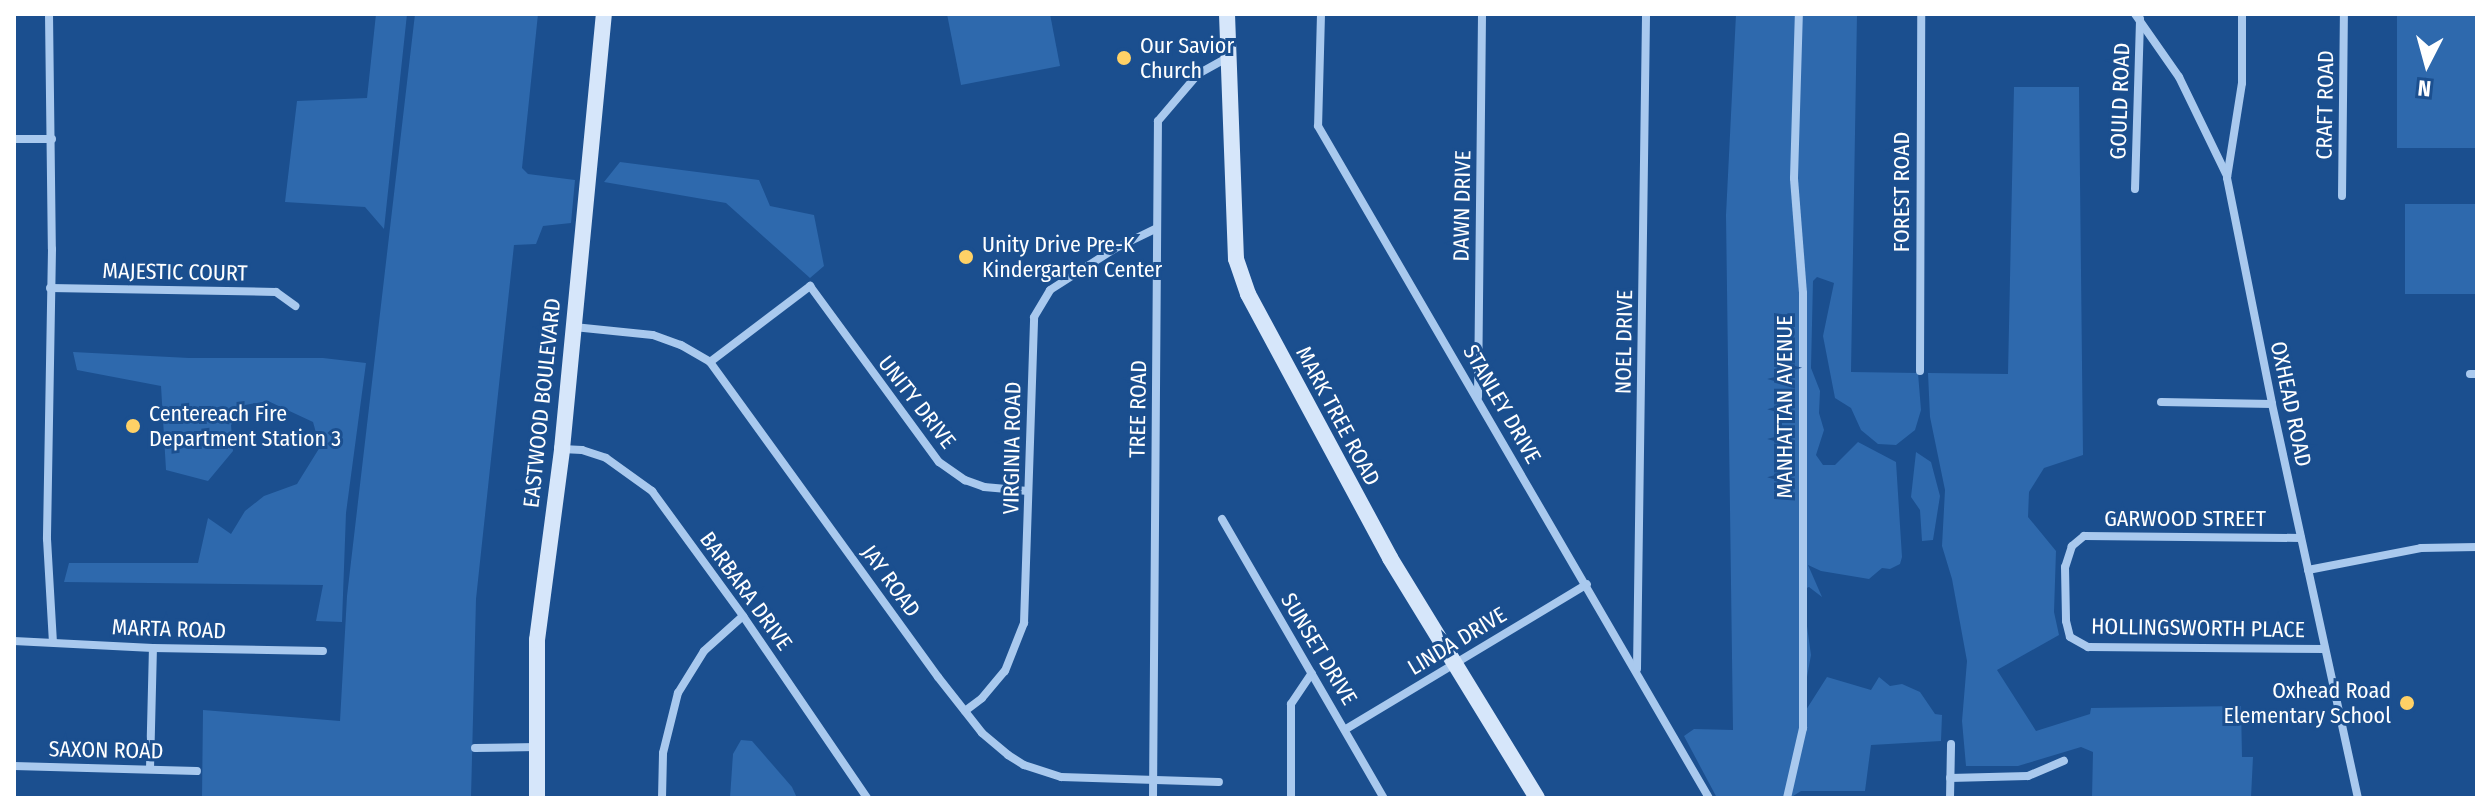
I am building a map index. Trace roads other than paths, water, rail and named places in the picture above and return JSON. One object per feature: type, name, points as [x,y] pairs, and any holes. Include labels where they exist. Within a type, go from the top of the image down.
[{"type":"street","points":[[49,14],[52,139],[47,539],[53,642]]},
{"type":"street","name":"EASTWOOD BOULEVARD","points":[[537,798],[537,640],[562,449],[604,14]]},
{"type":"street","name":"MARK TREE ROAD","points":[[1227,14],[1231,55],[1236,259],[1248,294],[1353,494],[1537,798]]},
{"type":"street","name":"STANLEY DRIVE","points":[[1321,14],[1318,126],[1709,798]]},
{"type":"street","name":"DAWN DRIVE","points":[[1478,399],[1482,14]]},
{"type":"street","name":"NOEL DRIVE","points":[[1637,671],[1646,14]]},
{"type":"street","name":"MANHATTAN AVENUE","points":[[1787,798],[1801,743],[1803,689],[1803,293],[1794,165],[1799,14]]},
{"type":"street","name":"FOREST ROAD","points":[[1920,371],[1921,14]]},
{"type":"street","name":"OXHEAD ROAD","points":[[2242,14],[2242,83],[2227,178],[2272,404],[2358,798]]},
{"type":"street","name":"CRAFT ROAD","points":[[2342,196],[2344,14]]},
{"type":"street","points":[[2138,16],[2179,77],[2227,178]]},
{"type":"street","name":"GOULD ROAD","points":[[2135,189],[2138,16]]},
{"type":"street","name":"TREE ROAD","points":[[1153,798],[1158,121],[1198,74],[1231,55]]},
{"type":"street","points":[[14,139],[52,139]]},
{"type":"street","name":"VIRGINIA ROAD","points":[[965,711],[982,698],[1005,671],[1021,638],[1028,568],[1034,317],[1050,290],[1114,249],[1155,229]]},
{"type":"street","name":"UNITY DRIVE","points":[[710,362],[810,286],[845,339],[939,462],[965,480],[984,487],[1028,491]]},
{"type":"street","name":"MAJESTIC COURT","points":[[50,288],[276,292],[295,306]]},
{"type":"street","name":"JAY ROAD","points":[[574,327],[653,335],[681,345],[710,362],[965,711],[995,744],[1024,765],[1042,773],[1078,779],[1219,782]]},
{"type":"street","points":[[2161,402],[2272,404]]},
{"type":"street","name":"BARBARA DRIVE","points":[[562,449],[582,450],[606,458],[644,484],[743,616],[867,798]]},
{"type":"street","name":"SUNSET DRIVE","points":[[1222,519],[1384,798]]},
{"type":"street","name":"GARWOOD STREET","points":[[2065,592],[2065,567],[2072,546],[2084,536],[2301,538]]},
{"type":"street","points":[[2308,570],[2421,548],[2477,547]]},
{"type":"street","name":"LINDA DRIVE","points":[[1346,729],[1587,584]]},
{"type":"street","name":"HOLLINGSWORTH PLACE","points":[[2065,592],[2070,637],[2088,647],[2324,649]]},
{"type":"street","points":[[662,798],[664,741],[678,693],[704,651],[743,616]]},
{"type":"street","name":"MARTA ROAD","points":[[14,641],[153,648],[323,651]]},
{"type":"street","points":[[150,769],[153,648]]},
{"type":"street","points":[[1291,798],[1291,704],[1297,690],[1312,673]]},
{"type":"street","points":[[1950,798],[1951,744]]},
{"type":"street","points":[[475,748],[538,747]]},
{"type":"street","points":[[1950,778],[2028,776],[2064,761]]},
{"type":"street","name":"SAXON ROAD","points":[[14,766],[197,771]]},
{"type":"place","name":"Our Savior Church","points":[[1124,58]]},
{"type":"place","name":"Unity Drive Pre-K Kindergarten Center","points":[[966,257]]},
{"type":"place","name":"Centereach Fire Department Station 3","points":[[133,426]]},
{"type":"place","name":"Oxhead Road Elementary School","points":[[2407,703]]}]
